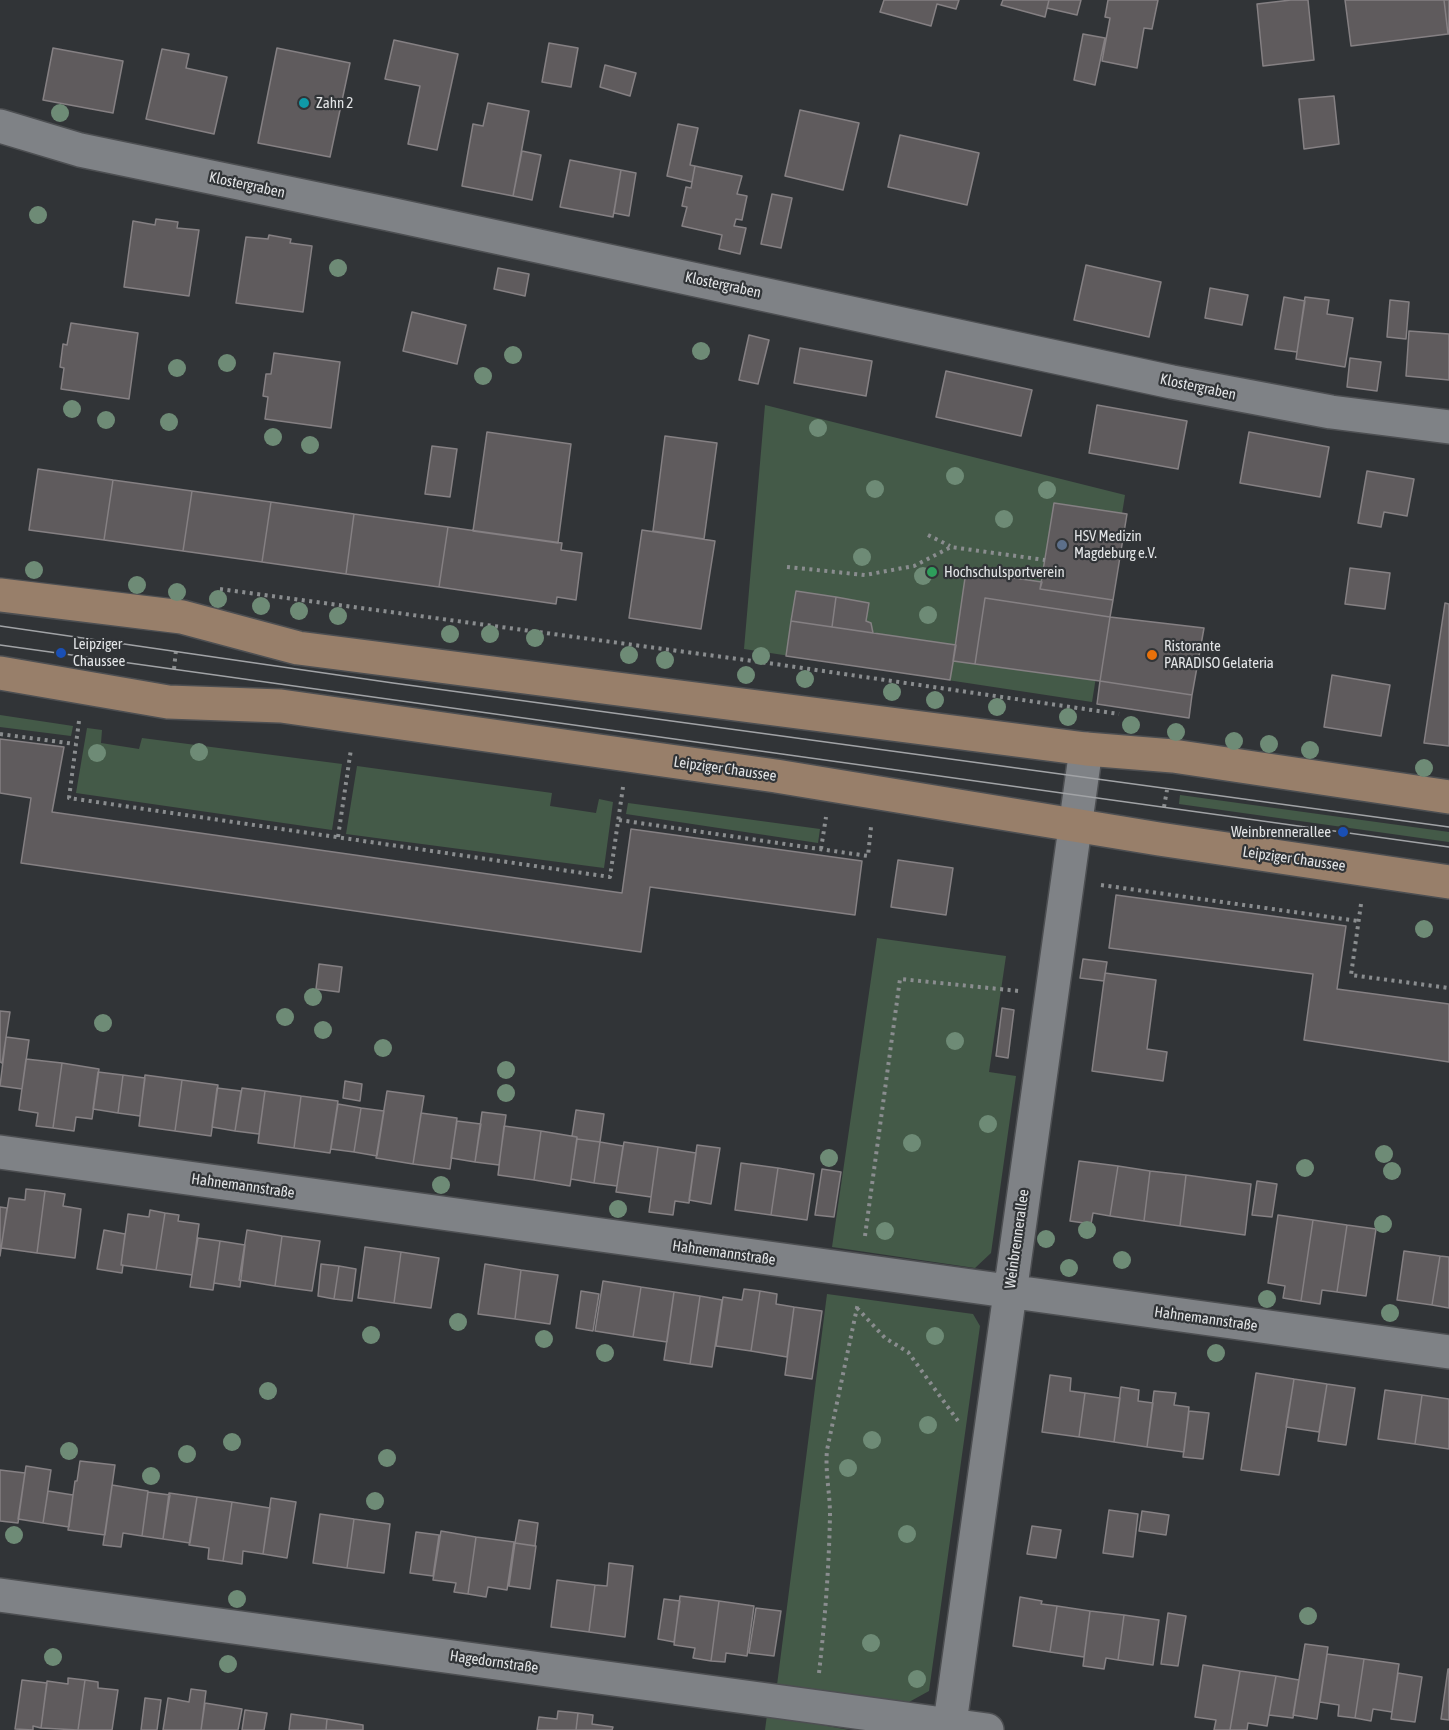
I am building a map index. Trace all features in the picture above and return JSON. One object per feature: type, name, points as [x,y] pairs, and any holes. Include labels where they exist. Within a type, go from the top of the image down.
[{"type":"main road","points":[[0,595],[182,617],[298,648],[1086,749],[1173,756],[1449,797]]},
{"type":"main road","name":"Leipziger Chaussee","points":[[0,673],[168,702],[281,706],[776,776],[1159,839],[1449,882]]},
{"type":"street","name":"Klostergraben","points":[[0,126],[80,150],[1183,384],[1340,413],[1449,427]]},
{"type":"street","name":"Weinbrennerallee","points":[[949,1727],[1086,749]]},
{"type":"street","name":"Hahnemannstraße","points":[[0,1152],[1449,1352]]},
{"type":"street","name":"Hagedornstraße","points":[[0,1595],[949,1727],[987,1730]]},
{"type":"path","points":[[928,535],[951,547],[1045,560]]},
{"type":"path","points":[[787,567],[865,575],[914,566],[951,547]]},
{"type":"path","points":[[209,587],[775,664],[1123,715]]},
{"type":"path","points":[[81,715],[69,798],[610,877],[624,780]]},
{"type":"path","points":[[0,734],[75,744]]},
{"type":"path","points":[[338,837],[352,743]]},
{"type":"path","points":[[1159,839],[1173,756]]},
{"type":"path","points":[[822,849],[827,809]]},
{"type":"path","points":[[618,820],[868,856],[872,825]]},
{"type":"path","points":[[1068,880],[1358,921]]},
{"type":"path","points":[[1361,902],[1351,975],[1449,988]]},
{"type":"path","points":[[857,1308],[885,1338],[908,1352],[986,1460]]},
{"type":"green space","name":"Hochschulsportverein","points":[[765,405],[1125,495],[1092,702],[744,649]]},
{"type":"green space","points":[[0,715],[73,726],[71,736],[0,727]]},
{"type":"green space","points":[[87,728],[102,730],[101,743],[139,749],[142,738],[342,764],[332,830],[76,793]]},
{"type":"green space","points":[[357,766],[552,793],[550,806],[596,813],[599,799],[613,802],[604,868],[346,834]]},
{"type":"green space","points":[[1180,795],[1449,832],[1449,842],[1179,804]]},
{"type":"green space","points":[[628,803],[820,829],[818,843],[626,814]]},
{"type":"green space","points":[[877,938],[1006,956],[989,1072],[1016,1076],[991,1253],[975,1268],[832,1247]]},
{"type":"green space","points":[[827,1294],[973,1314],[980,1326],[929,1691],[909,1702],[777,1685]]},
{"type":"green space","points":[[767,1715],[849,1730],[765,1730]]},
{"type":"building","points":[[884,0],[959,0],[956,9],[937,4],[931,26],[880,12]]},
{"type":"building","points":[[1003,0],[1049,0],[1045,17],[1001,5]]},
{"type":"building","points":[[1049,0],[1081,0],[1077,15],[1047,8]]},
{"type":"building","points":[[1108,0],[1158,0],[1152,29],[1144,28],[1137,68],[1102,61],[1110,18],[1105,17]]},
{"type":"building","points":[[1308,0],[1314,60],[1263,66],[1257,4]]},
{"type":"building","points":[[1345,0],[1444,0],[1448,34],[1351,46]]},
{"type":"building","points":[[1444,0],[1449,0],[1449,34],[1448,34]]},
{"type":"building","points":[[1083,34],[1105,38],[1095,85],[1074,80]]},
{"type":"building","points":[[394,40],[458,54],[437,150],[408,144],[420,86],[385,79]]},
{"type":"building","points":[[549,43],[578,48],[571,87],[542,82]]},
{"type":"building","points":[[53,48],[123,61],[113,113],[43,100]]},
{"type":"building","name":"Zahn 2","points":[[277,48],[350,63],[330,157],[258,143]]},
{"type":"building","points":[[162,49],[189,54],[186,68],[227,77],[214,134],[146,119]]},
{"type":"building","points":[[605,65],[636,73],[630,96],[600,87]]},
{"type":"building","points":[[1334,96],[1339,144],[1304,149],[1299,99]]},
{"type":"building","points":[[488,103],[529,111],[513,196],[462,186],[473,124],[483,126]]},
{"type":"building","points":[[800,110],[859,123],[843,190],[785,176]]},
{"type":"building","points":[[678,124],[698,128],[690,165],[695,166],[692,182],[667,176]]},
{"type":"building","points":[[900,135],[979,153],[967,205],[888,187]]},
{"type":"building","points":[[522,151],[541,155],[532,200],[513,196]]},
{"type":"building","points":[[570,160],[621,170],[613,217],[560,207]]},
{"type":"building","points":[[695,166],[742,176],[737,194],[747,196],[742,220],[736,219],[734,226],[746,228],[740,254],[719,249],[722,235],[682,226],[687,207],[682,206],[686,187],[691,188]]},
{"type":"building","points":[[621,170],[636,173],[629,216],[614,213]]},
{"type":"building","points":[[772,194],[792,198],[781,248],[761,244]]},
{"type":"building","points":[[156,219],[178,222],[177,228],[199,230],[189,296],[124,287],[133,221],[155,225]]},
{"type":"building","points":[[269,235],[291,239],[290,243],[312,246],[303,312],[236,303],[246,237],[268,239]]},
{"type":"building","points":[[1086,265],[1161,282],[1149,337],[1074,320]]},
{"type":"building","points":[[498,268],[529,274],[525,296],[494,289]]},
{"type":"building","points":[[1210,288],[1248,295],[1242,325],[1205,318]]},
{"type":"building","points":[[1284,297],[1305,301],[1297,352],[1275,349]]},
{"type":"building","points":[[1305,297],[1329,300],[1327,314],[1353,318],[1345,367],[1296,359]]},
{"type":"building","points":[[1390,300],[1409,302],[1406,339],[1387,337]]},
{"type":"building","points":[[412,312],[466,325],[457,364],[403,351]]},
{"type":"building","points":[[71,323],[138,333],[129,399],[61,389],[64,368],[60,367],[63,344],[67,345]]},
{"type":"building","points":[[1409,331],[1449,334],[1449,380],[1406,376]]},
{"type":"building","points":[[749,335],[769,340],[758,384],[739,380]]},
{"type":"building","points":[[800,348],[872,361],[866,396],[794,383]]},
{"type":"building","points":[[274,353],[340,362],[331,428],[265,419],[268,397],[263,396],[266,374],[271,374]]},
{"type":"building","points":[[1350,358],[1381,362],[1377,391],[1347,387]]},
{"type":"building","points":[[946,371],[1032,390],[1021,436],[936,417]]},
{"type":"building","points":[[1097,405],[1187,421],[1178,469],[1089,453]]},
{"type":"building","points":[[487,432],[571,444],[558,543],[473,531]]},
{"type":"building","points":[[1249,432],[1329,447],[1320,497],[1240,483]]},
{"type":"building","points":[[665,436],[717,443],[704,539],[653,531]]},
{"type":"building","points":[[432,446],[457,449],[450,497],[425,494]]},
{"type":"building","points":[[38,469],[113,480],[104,540],[29,530]]},
{"type":"building","points":[[1367,471],[1414,479],[1407,516],[1384,512],[1381,527],[1358,523]]},
{"type":"building","points":[[113,480],[192,491],[183,551],[104,540]]},
{"type":"building","points":[[192,491],[271,502],[262,562],[183,551]]},
{"type":"building","points":[[271,502],[354,514],[346,574],[262,562]]},
{"type":"building","points":[[1054,503],[1127,514],[1113,600],[1040,589]]},
{"type":"building","points":[[354,514],[448,527],[439,587],[346,574]]},
{"type":"building","points":[[448,527],[562,543],[561,550],[582,553],[576,600],[557,597],[556,604],[439,587]]},
{"type":"building","points":[[642,530],[715,541],[701,629],[629,618]]},
{"type":"building","points":[[1350,568],[1390,573],[1385,609],[1345,604]]},
{"type":"building","points":[[966,571],[1042,582],[1040,589],[1113,600],[1110,617],[985,598],[975,664],[953,661]]},
{"type":"building","points":[[796,591],[836,597],[832,627],[791,621]]},
{"type":"building","points":[[836,597],[869,603],[866,621],[871,623],[873,633],[832,627]]},
{"type":"building","points":[[985,598],[1110,617],[1100,681],[975,664]]},
{"type":"building","points":[[1445,603],[1449,604],[1449,746],[1424,743]]},
{"type":"building","name":"Ristorante PARADISO Gelateria","points":[[1110,617],[1204,628],[1192,695],[1100,681]]},
{"type":"building","points":[[791,621],[956,645],[950,680],[786,656]]},
{"type":"building","points":[[1332,675],[1390,685],[1381,736],[1324,727]]},
{"type":"building","points":[[1100,681],[1192,695],[1189,718],[1097,704]]},
{"type":"building","points":[[0,739],[64,747],[52,812],[622,893],[631,829],[862,861],[855,915],[650,887],[641,952],[21,863],[31,798],[0,793]]},
{"type":"building","points":[[898,860],[953,868],[946,915],[891,907]]},
{"type":"building","points":[[1116,895],[1346,926],[1337,989],[1449,1004],[1449,1062],[1304,1040],[1313,974],[1109,948]]},
{"type":"building","points":[[1083,959],[1107,962],[1104,981],[1080,978]]},
{"type":"building","points":[[319,964],[342,967],[339,992],[316,989]]},
{"type":"building","points":[[1105,973],[1156,980],[1147,1049],[1167,1052],[1163,1081],[1092,1071]]},
{"type":"building","points":[[1002,1008],[1014,1010],[1008,1058],[996,1056]]},
{"type":"building","points":[[0,1011],[10,1012],[2,1063],[0,1062]]},
{"type":"building","points":[[6,1037],[29,1040],[22,1089],[0,1086]]},
{"type":"building","points":[[26,1059],[62,1063],[53,1128],[36,1126],[38,1113],[19,1110]]},
{"type":"building","points":[[62,1063],[99,1069],[92,1119],[76,1117],[74,1131],[53,1128]]},
{"type":"building","points":[[98,1072],[123,1075],[118,1113],[93,1109]]},
{"type":"building","points":[[123,1075],[145,1078],[140,1116],[118,1113]]},
{"type":"building","points":[[145,1075],[182,1080],[175,1131],[139,1126]]},
{"type":"building","points":[[182,1080],[218,1085],[211,1136],[175,1131]]},
{"type":"building","points":[[345,1081],[362,1084],[360,1101],[343,1098]]},
{"type":"building","points":[[217,1088],[241,1091],[235,1131],[212,1127]]},
{"type":"building","points":[[242,1088],[265,1091],[259,1134],[235,1131]]},
{"type":"building","points":[[265,1091],[301,1096],[294,1148],[258,1143]]},
{"type":"building","points":[[387,1091],[424,1096],[413,1164],[376,1158]]},
{"type":"building","points":[[301,1096],[338,1101],[330,1153],[294,1148]]},
{"type":"building","points":[[338,1104],[361,1108],[354,1152],[331,1149]]},
{"type":"building","points":[[361,1108],[384,1111],[377,1156],[354,1152]]},
{"type":"building","points":[[576,1110],[604,1114],[600,1142],[577,1139],[572,1136]]},
{"type":"building","points":[[482,1112],[506,1115],[499,1165],[475,1162]]},
{"type":"building","points":[[421,1113],[457,1118],[450,1169],[413,1164]]},
{"type":"building","points":[[457,1121],[481,1124],[475,1162],[451,1158]]},
{"type":"building","points":[[504,1126],[541,1131],[534,1180],[498,1175]]},
{"type":"building","points":[[541,1131],[577,1137],[570,1186],[534,1180]]},
{"type":"building","points":[[577,1139],[600,1142],[594,1183],[571,1179]]},
{"type":"building","points":[[600,1142],[623,1146],[617,1186],[594,1183]]},
{"type":"building","points":[[624,1142],[658,1147],[651,1197],[616,1192]]},
{"type":"building","points":[[697,1145],[720,1148],[711,1204],[689,1200]]},
{"type":"building","points":[[658,1147],[696,1153],[689,1203],[675,1201],[673,1215],[649,1212]]},
{"type":"building","points":[[1079,1161],[1118,1166],[1110,1216],[1093,1213],[1091,1224],[1070,1221]]},
{"type":"building","points":[[741,1163],[778,1168],[771,1215],[735,1210]]},
{"type":"building","points":[[1118,1166],[1150,1171],[1144,1221],[1110,1216]]},
{"type":"building","points":[[778,1168],[814,1174],[807,1220],[771,1215]]},
{"type":"building","points":[[822,1169],[841,1172],[834,1217],[815,1215]]},
{"type":"building","points":[[1150,1171],[1186,1175],[1180,1226],[1144,1221]]},
{"type":"building","points":[[1186,1175],[1251,1184],[1245,1235],[1180,1226]]},
{"type":"building","points":[[1257,1181],[1277,1184],[1272,1217],[1252,1215]]},
{"type":"building","points":[[26,1189],[45,1191],[37,1253],[1,1248],[9,1198],[25,1200]]},
{"type":"building","points":[[45,1191],[65,1194],[63,1206],[81,1209],[75,1258],[37,1253]]},
{"type":"building","points":[[0,1207],[7,1208],[0,1256]]},
{"type":"building","points":[[150,1210],[165,1213],[156,1270],[121,1265],[128,1214],[149,1217]]},
{"type":"building","points":[[165,1213],[179,1215],[178,1221],[199,1224],[192,1275],[156,1270]]},
{"type":"building","points":[[1278,1215],[1313,1220],[1301,1301],[1283,1298],[1285,1286],[1268,1283]]},
{"type":"building","points":[[1313,1220],[1347,1225],[1337,1292],[1322,1290],[1320,1304],[1301,1301]]},
{"type":"building","points":[[1347,1225],[1376,1229],[1366,1296],[1337,1292]]},
{"type":"building","points":[[104,1230],[125,1234],[122,1273],[97,1269]]},
{"type":"building","points":[[247,1230],[282,1236],[275,1286],[239,1280]]},
{"type":"building","points":[[282,1236],[320,1241],[312,1291],[275,1286]]},
{"type":"building","points":[[198,1238],[220,1241],[213,1290],[190,1287]]},
{"type":"building","points":[[220,1241],[245,1245],[240,1287],[214,1283]]},
{"type":"building","points":[[365,1247],[401,1252],[394,1303],[358,1298]]},
{"type":"building","points":[[1404,1251],[1440,1256],[1432,1305],[1397,1300]]},
{"type":"building","points":[[401,1252],[439,1258],[431,1308],[394,1303]]},
{"type":"building","points":[[1440,1256],[1449,1257],[1449,1308],[1432,1305]]},
{"type":"building","points":[[321,1264],[339,1266],[334,1299],[318,1296]]},
{"type":"building","points":[[485,1264],[521,1270],[515,1319],[478,1314]]},
{"type":"building","points":[[339,1266],[356,1269],[352,1301],[334,1299]]},
{"type":"building","points":[[521,1270],[558,1275],[550,1324],[515,1319]]},
{"type":"building","points":[[603,1281],[641,1287],[633,1337],[595,1331]]},
{"type":"building","points":[[641,1287],[674,1292],[667,1342],[633,1337]]},
{"type":"building","points":[[744,1289],[760,1291],[751,1351],[716,1346],[723,1297],[742,1300]]},
{"type":"building","points":[[581,1291],[599,1294],[593,1331],[576,1328]]},
{"type":"building","points":[[760,1291],[777,1294],[776,1304],[794,1307],[787,1357],[751,1351]]},
{"type":"building","points":[[674,1292],[700,1296],[690,1364],[664,1360]]},
{"type":"building","points":[[700,1296],[722,1300],[712,1367],[690,1364]]},
{"type":"building","points":[[794,1307],[822,1311],[812,1379],[785,1375]]},
{"type":"building","points":[[1256,1373],[1294,1379],[1279,1475],[1241,1470]]},
{"type":"building","points":[[1050,1375],[1071,1378],[1070,1391],[1085,1393],[1079,1437],[1042,1432]]},
{"type":"building","points":[[1294,1379],[1327,1384],[1319,1432],[1286,1427]]},
{"type":"building","points":[[1327,1384],[1355,1388],[1346,1445],[1318,1441]]},
{"type":"building","points":[[1121,1387],[1139,1390],[1138,1401],[1153,1403],[1147,1447],[1114,1442]]},
{"type":"building","points":[[1385,1390],[1422,1395],[1415,1444],[1378,1439]]},
{"type":"building","points":[[1154,1391],[1176,1393],[1174,1405],[1189,1407],[1184,1452],[1147,1447]]},
{"type":"building","points":[[1085,1393],[1120,1398],[1114,1442],[1079,1437]]},
{"type":"building","points":[[1422,1395],[1449,1399],[1449,1449],[1415,1444]]},
{"type":"building","points":[[1189,1411],[1209,1413],[1203,1459],[1183,1457]]},
{"type":"building","points":[[80,1461],[115,1465],[105,1535],[68,1530]]},
{"type":"building","points":[[26,1466],[51,1470],[43,1523],[18,1519]]},
{"type":"building","points":[[0,1470],[25,1473],[18,1523],[0,1521]]},
{"type":"building","points":[[112,1485],[148,1491],[142,1536],[123,1533],[121,1547],[103,1545]]},
{"type":"building","points":[[48,1491],[73,1495],[69,1527],[43,1523]]},
{"type":"building","points":[[148,1492],[170,1495],[163,1539],[142,1536]]},
{"type":"building","points":[[169,1493],[197,1497],[190,1543],[163,1539]]},
{"type":"building","points":[[197,1497],[232,1502],[223,1561],[208,1559],[209,1548],[189,1545]]},
{"type":"building","points":[[271,1498],[296,1502],[287,1558],[263,1554]]},
{"type":"building","points":[[232,1502],[270,1508],[263,1554],[243,1551],[242,1564],[223,1561]]},
{"type":"building","points":[[1109,1510],[1138,1514],[1133,1557],[1103,1553]]},
{"type":"building","points":[[1142,1511],[1169,1515],[1166,1535],[1139,1531]]},
{"type":"building","points":[[320,1514],[354,1519],[347,1568],[313,1563]]},
{"type":"building","points":[[354,1519],[390,1524],[384,1573],[347,1568]]},
{"type":"building","points":[[519,1520],[538,1523],[535,1546],[515,1543]]},
{"type":"building","points":[[1032,1526],[1061,1530],[1056,1558],[1027,1554]]},
{"type":"building","points":[[441,1531],[476,1537],[468,1594],[454,1592],[456,1583],[433,1580]]},
{"type":"building","points":[[416,1532],[439,1535],[433,1576],[410,1573]]},
{"type":"building","points":[[476,1537],[514,1542],[507,1590],[488,1587],[486,1597],[468,1594]]},
{"type":"building","points":[[515,1543],[536,1546],[530,1589],[509,1586]]},
{"type":"building","points":[[609,1563],[633,1566],[625,1637],[589,1632],[595,1585],[607,1586]]},
{"type":"building","points":[[557,1580],[595,1585],[589,1632],[551,1627]]},
{"type":"building","points":[[680,1596],[719,1601],[711,1661],[693,1658],[695,1648],[674,1645]]},
{"type":"building","points":[[1020,1597],[1042,1601],[1041,1604],[1057,1606],[1050,1652],[1013,1646]]},
{"type":"building","points":[[664,1599],[680,1601],[674,1642],[658,1639]]},
{"type":"building","points":[[719,1601],[754,1606],[747,1656],[726,1653],[725,1662],[711,1661]]},
{"type":"building","points":[[1057,1606],[1090,1611],[1084,1657],[1050,1652]]},
{"type":"building","points":[[756,1608],[781,1611],[774,1656],[749,1653]]},
{"type":"building","points":[[1090,1611],[1124,1615],[1118,1660],[1106,1658],[1104,1669],[1083,1666]]},
{"type":"building","points":[[1168,1613],[1186,1616],[1178,1666],[1161,1664]]},
{"type":"building","points":[[1124,1615],[1159,1620],[1153,1665],[1118,1660]]},
{"type":"building","points":[[1305,1644],[1328,1647],[1317,1719],[1293,1715]]},
{"type":"building","points":[[1327,1654],[1364,1659],[1355,1718],[1338,1716],[1339,1705],[1320,1702]]},
{"type":"building","points":[[1364,1659],[1399,1664],[1392,1712],[1373,1709],[1371,1721],[1355,1718]]},
{"type":"building","points":[[1203,1665],[1240,1671],[1230,1730],[1214,1730],[1216,1720],[1195,1717]]},
{"type":"building","points":[[1449,1669],[1449,1720],[1441,1719]]},
{"type":"building","points":[[1240,1671],[1276,1676],[1267,1726],[1248,1723],[1247,1730],[1230,1730]]},
{"type":"building","points":[[1398,1673],[1422,1677],[1415,1722],[1391,1719]]},
{"type":"building","points":[[1276,1676],[1299,1680],[1293,1718],[1269,1715]]},
{"type":"building","points":[[68,1678],[85,1680],[78,1730],[41,1728],[47,1681],[68,1684]]},
{"type":"building","points":[[22,1680],[47,1683],[41,1728],[33,1726],[33,1730],[15,1729]]},
{"type":"building","points":[[85,1680],[98,1682],[98,1688],[118,1690],[112,1730],[78,1730]]},
{"type":"building","points":[[191,1689],[206,1691],[201,1730],[163,1730],[168,1698],[189,1702]]},
{"type":"building","points":[[145,1698],[161,1700],[157,1730],[141,1730]]},
{"type":"building","points":[[205,1703],[242,1709],[238,1730],[201,1730]]},
{"type":"building","points":[[245,1710],[267,1713],[264,1730],[242,1730]]},
{"type":"building","points":[[558,1711],[578,1713],[576,1730],[537,1730],[539,1717],[557,1719]]},
{"type":"building","points":[[578,1713],[593,1715],[592,1724],[613,1727],[612,1730],[576,1730]]},
{"type":"building","points":[[291,1714],[327,1719],[326,1730],[289,1730]]},
{"type":"building","points":[[327,1719],[363,1725],[363,1730],[326,1730]]},
{"type":"tram line","points":[[0,626],[344,676],[1449,827]]},
{"type":"tram line","points":[[0,645],[1449,847]]},
{"type":"place","name":"Zahn 2","points":[[304,103]]},
{"type":"place","name":"HSV Medizin Magdeburg e.V.","points":[[1062,545]]},
{"type":"place","name":"Hochschulsportverein","points":[[932,572]]},
{"type":"place","name":"Leipziger Chaussee","points":[[61,653]]},
{"type":"place","name":"Ristorante PARADISO Gelateria","points":[[1152,655]]},
{"type":"place","name":"Weinbrennerallee","points":[[1343,832]]}]
